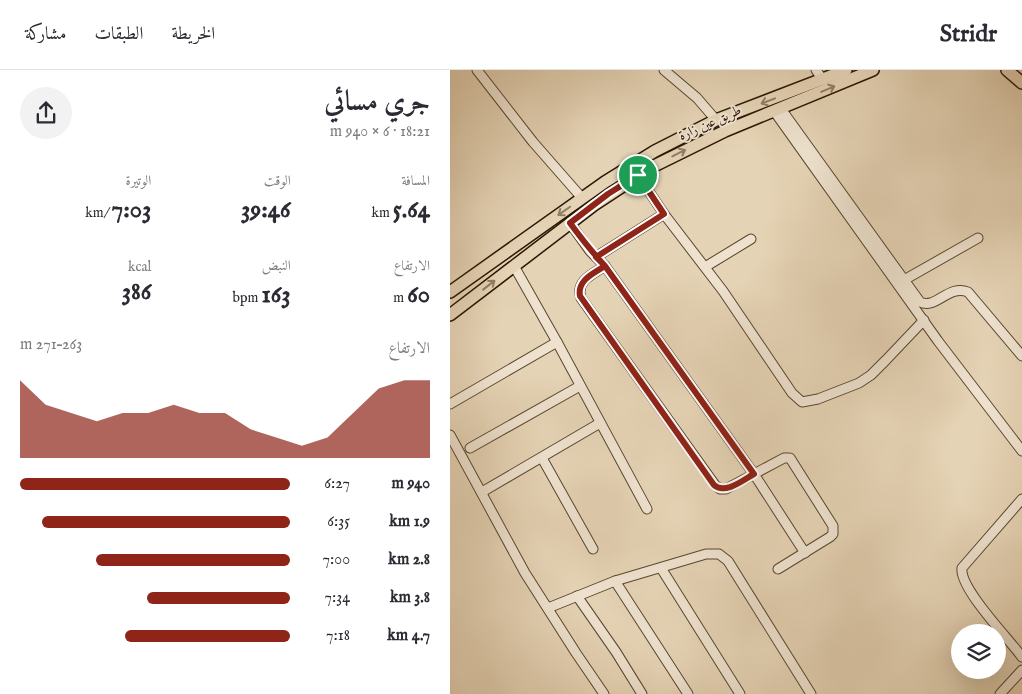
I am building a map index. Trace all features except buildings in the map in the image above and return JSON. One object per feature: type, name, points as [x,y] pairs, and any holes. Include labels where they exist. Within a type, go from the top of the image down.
[{"type":"main road","name":"طريق عين زارة","points":[[450,292],[582,198],[655,150],[716,120],[846,70]]},
{"type":"main road","name":"طريق عين زارة","points":[[450,315],[608,194],[638,175],[695,145],[873,70]]},
{"type":"main road","points":[[1007,70],[1022,82]]},
{"type":"street","points":[[477,70],[533,142],[582,198]]},
{"type":"street","points":[[664,70],[690,91],[716,120]]},
{"type":"street","points":[[816,70],[823,80]]},
{"type":"street","points":[[778,110],[918,300],[925,304],[931,303],[954,291],[968,292],[1022,356]]},
{"type":"street","points":[[778,110],[924,320],[1022,451]]},
{"type":"street","points":[[638,175],[664,214],[752,333],[792,394],[802,402],[859,383],[871,375],[924,320]]},
{"type":"street","points":[[596,257],[664,214]]},
{"type":"street","points":[[570,223],[605,266],[754,474],[805,553]]},
{"type":"street","points":[[904,280],[978,238]]},
{"type":"street","points":[[705,267],[751,239]]},
{"type":"street","points":[[514,266],[558,342],[647,509]]},
{"type":"street","points":[[605,266],[583,282],[580,287],[580,296],[718,488],[726,489],[784,458],[788,458],[793,460],[833,530],[833,534],[830,537],[778,569]]},
{"type":"street","points":[[450,404],[558,342]]},
{"type":"street","points":[[470,448],[580,386]]},
{"type":"street","points":[[482,492],[600,423]]},
{"type":"street","points":[[450,435],[525,573],[604,694]]},
{"type":"street","points":[[542,458],[593,549]]},
{"type":"street","points":[[1022,499],[962,568],[961,574],[970,592],[1022,657]]},
{"type":"street","points":[[548,608],[615,581],[706,554],[719,554],[728,561],[811,694]]},
{"type":"street","points":[[661,568],[740,694]]},
{"type":"street","points":[[615,581],[688,694]]},
{"type":"street","points":[[577,596],[616,652],[642,694]]},
{"type":"street","points":[[1008,638],[1022,646]]},
{"type":"street","points":[[1000,694],[1022,670]]},
{"type":"route","points":[[638,175],[608,194],[570,223],[590,251],[596,257],[605,266],[754,474],[726,489],[720,489],[714,485],[579,293],[581,284],[605,266],[596,257],[664,214],[638,175]]}]
